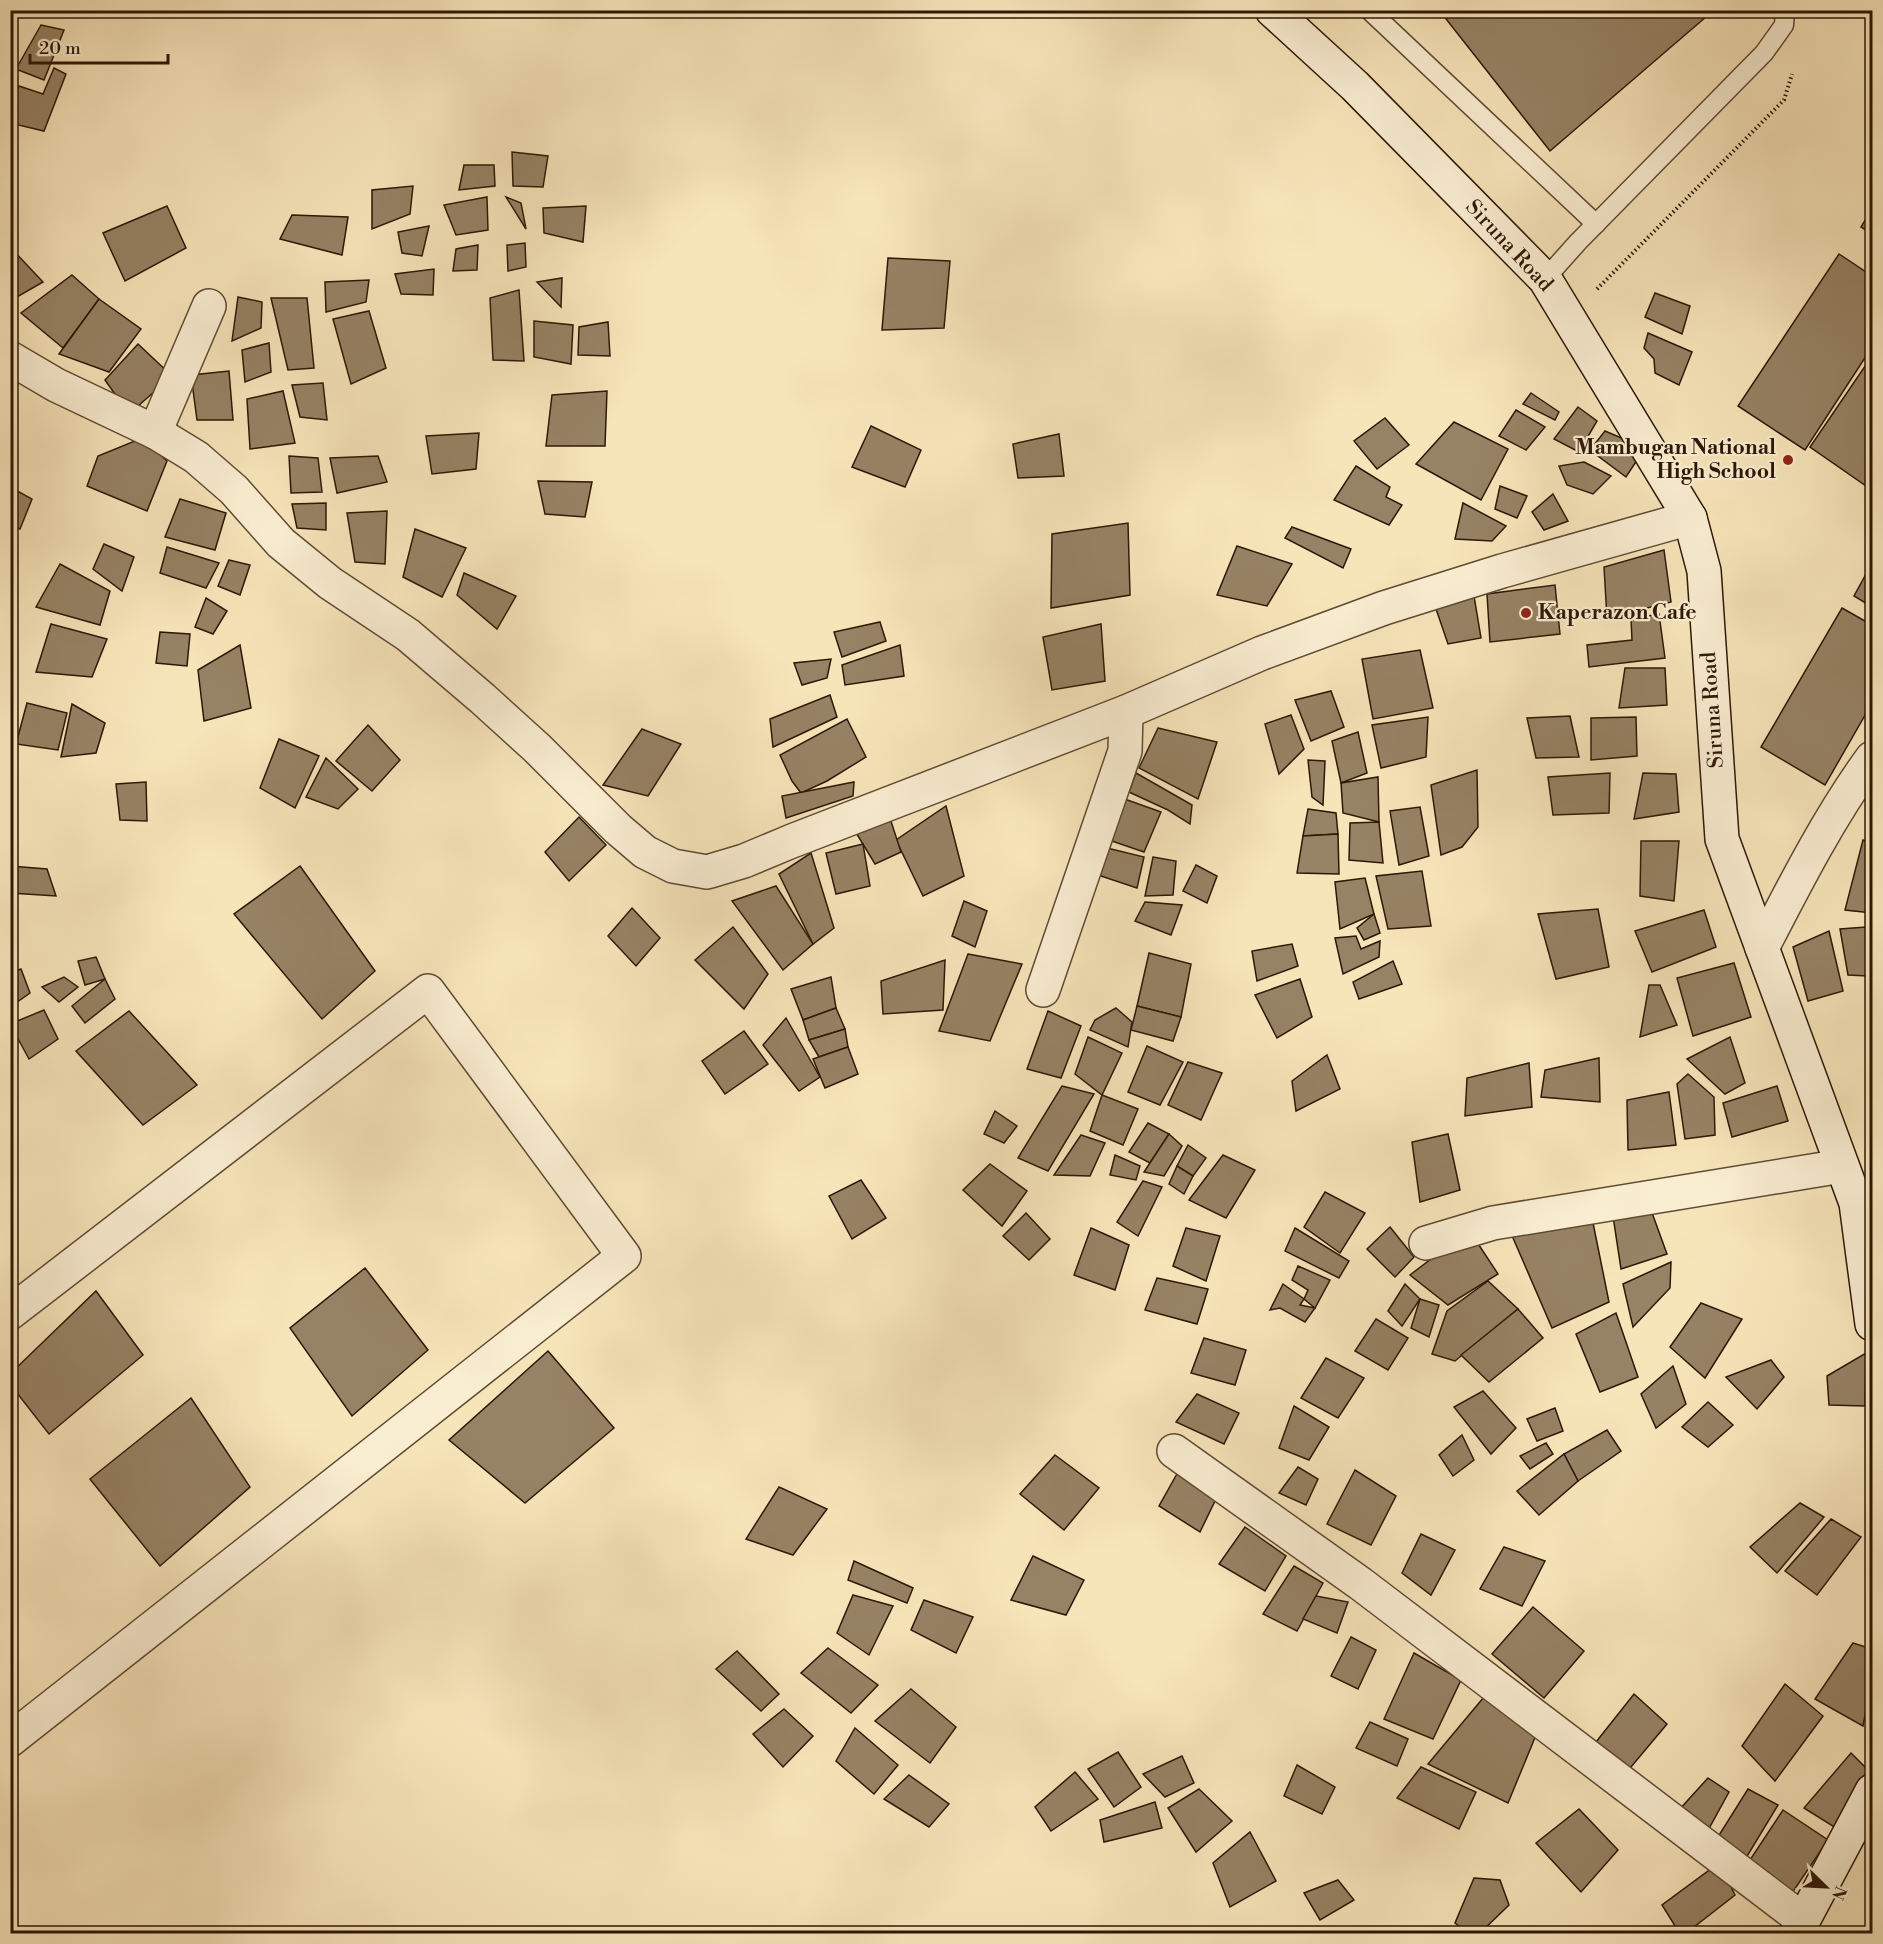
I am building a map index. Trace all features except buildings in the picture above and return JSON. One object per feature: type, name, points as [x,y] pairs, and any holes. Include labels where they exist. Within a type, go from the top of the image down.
[{"type":"street","name":"Siruna Road","points":[[1272,10],[1355,86],[1545,279],[1690,518],[1704,571],[1722,839],[1842,1166],[1864,1201],[1872,1324]]},
{"type":"street","points":[[155,432],[209,306]]},
{"type":"street","points":[[10,358],[56,385],[155,432],[196,457],[234,490],[281,543],[330,583],[408,635],[537,748],[618,829],[645,852],[673,866],[707,872],[744,861],[1126,712],[1262,653],[1384,608],[1502,571],[1690,518]]},
{"type":"street","points":[[1043,990],[1125,751],[1126,712]]},
{"type":"street","points":[[1762,948],[1804,868],[1872,758]]},
{"type":"street","points":[[10,1313],[428,991],[624,1256],[10,1740]]},
{"type":"street","points":[[1425,1243],[1493,1223],[1842,1166]]},
{"type":"street","points":[[1174,1451],[1361,1584],[1799,1927],[1872,1791]]},
{"type":"lane","points":[[1369,10],[1596,224]]},
{"type":"lane","points":[[1545,279],[1764,53],[1784,25],[1785,10]]},
{"type":"path","points":[[1596,291],[1784,100],[1794,66]]},
{"type":"place","name":"Mambugan National High School","points":[[1788,460]]},
{"type":"place","name":"Kaperazon Cafe","points":[[1526,613]]}]
